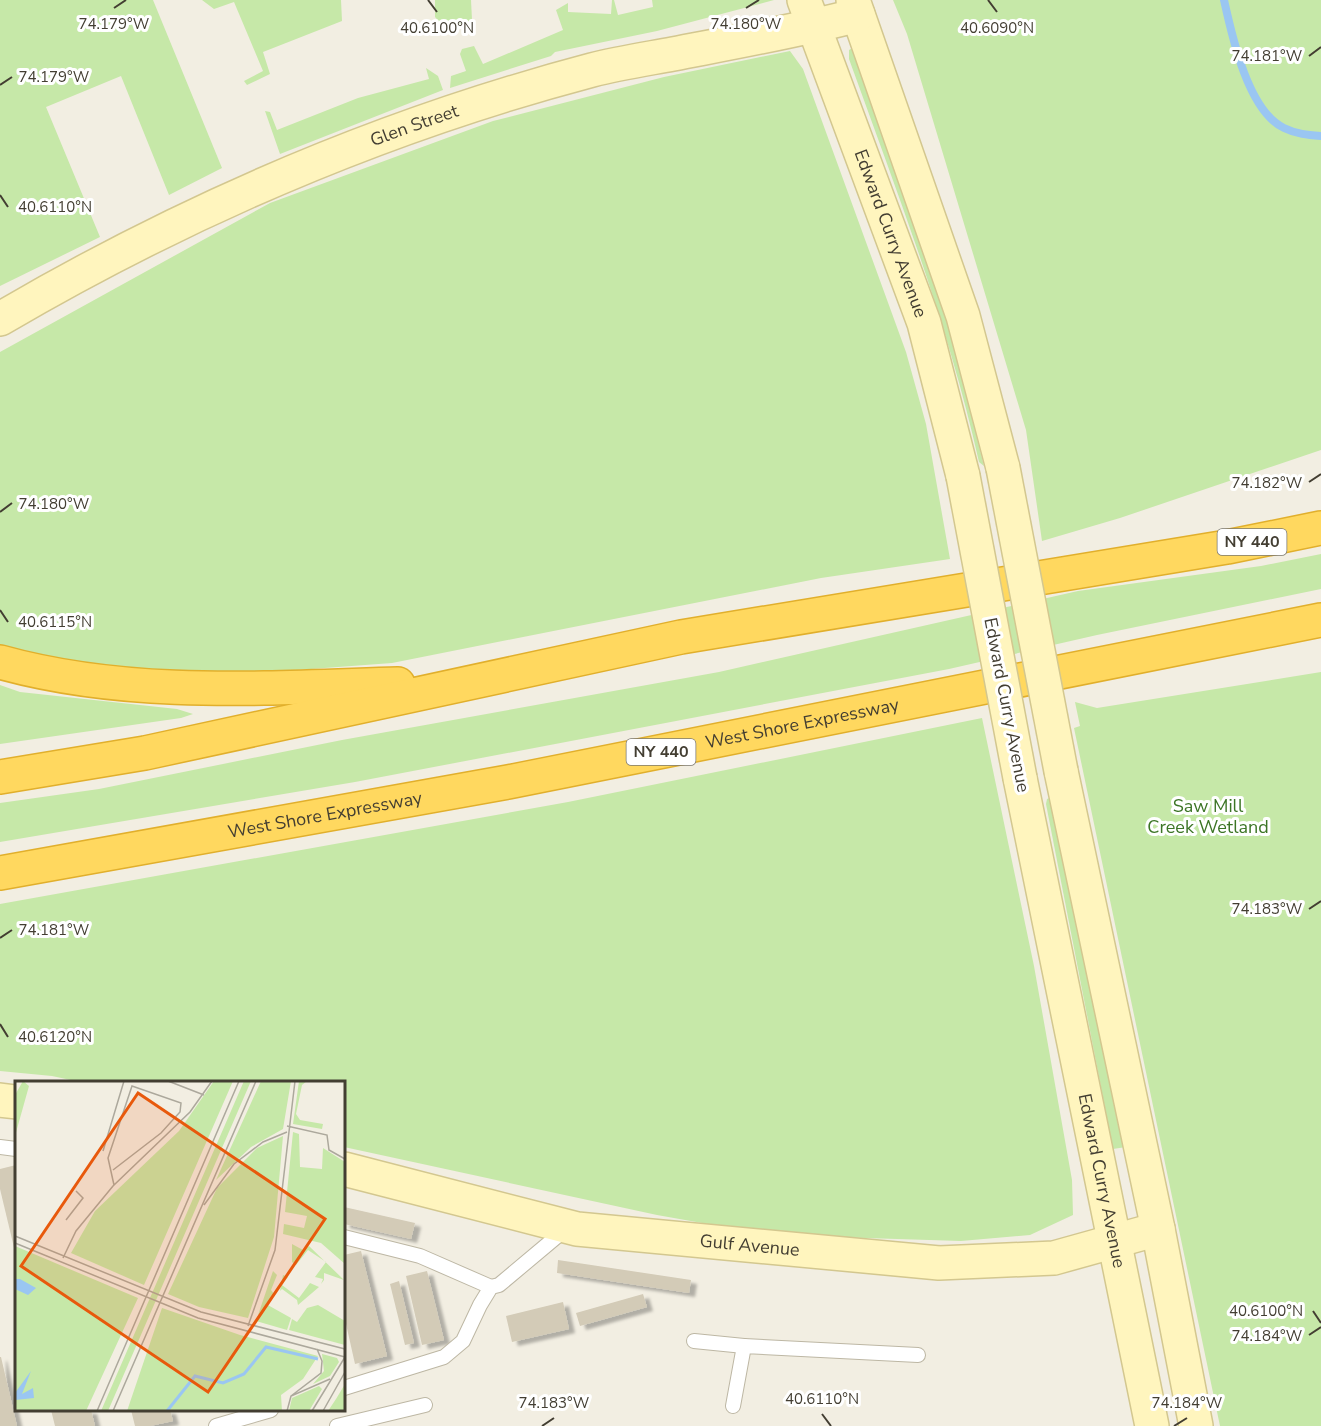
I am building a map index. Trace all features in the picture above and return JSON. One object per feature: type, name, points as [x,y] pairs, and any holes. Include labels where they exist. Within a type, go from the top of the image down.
[{"type":"highway","name":"NY 440","points":[[0,777],[145,753],[681,637],[1227,547],[1321,528]]},
{"type":"highway","name":"West Shore Expressway","points":[[0,873],[508,782],[1321,620]]},
{"type":"highway","points":[[0,662],[28,670],[158,688],[403,684],[681,637]]},
{"type":"street","name":"Glen Street","points":[[0,319],[86,268],[224,202],[338,152],[444,113],[595,69],[808,13],[855,8]]},
{"type":"street","points":[[855,8],[963,316],[1003,468],[1061,771],[1158,1229],[1196,1426]]},
{"type":"street","name":"Edward Curry Avenue","points":[[808,13],[924,323],[963,476],[1020,778],[1152,1426]]},
{"type":"street","points":[[0,1100],[15,1102]]},
{"type":"street","name":"Gulf Avenue","points":[[345,1169],[569,1227],[939,1263],[1054,1258],[1158,1229]]},
{"type":"lane","points":[[0,1147],[15,1149]]},
{"type":"lane","points":[[345,1237],[420,1256],[491,1287],[499,1285],[569,1227]]},
{"type":"lane","points":[[345,1388],[444,1357],[463,1341],[491,1287]]},
{"type":"lane","points":[[694,1341],[744,1347],[918,1355]]},
{"type":"lane","points":[[733,1406],[744,1347]]},
{"type":"lane","points":[[337,1426],[425,1405]]},
{"type":"lane","points":[[216,1426],[268,1411]]},
{"type":"green space","points":[[0,0],[153,0],[222,168],[169,195],[121,76],[46,107],[100,237],[0,286]]},
{"type":"green space","points":[[202,0],[341,0],[342,21],[263,52],[270,74],[247,85],[244,81],[263,71],[234,2],[214,9]]},
{"type":"green space","points":[[435,0],[471,0],[472,20],[464,27],[444,27],[435,17]]},
{"type":"green space","points":[[612,0],[614,0],[618,15],[653,7],[652,0],[774,0],[657,31],[555,52],[551,56],[450,88],[451,76],[466,71],[460,54],[462,49],[474,46],[483,64],[563,30],[556,10],[568,3],[568,12],[611,14]]},
{"type":"green space","points":[[893,0],[1321,0],[1321,450],[1120,518],[1042,541],[1026,430],[907,34]]},
{"type":"green space","points":[[854,47],[929,246],[984,466],[979,462],[937,308],[849,59],[849,50]]},
{"type":"green space","points":[[790,51],[803,69],[906,352],[926,424],[950,559],[821,578],[392,663],[218,676],[96,666],[0,646],[0,352],[270,203],[493,121],[664,77]]},
{"type":"green space","points":[[426,68],[438,76],[443,90],[280,154],[265,111],[270,112],[277,130],[358,98],[429,79]]},
{"type":"green space","points":[[1321,554],[1321,589],[1097,635],[949,669],[355,782],[0,842],[0,803],[99,789],[342,740],[719,672],[1078,591],[1261,566]]},
{"type":"green space","name":"Saw Mill Creek Wetland","points":[[1321,672],[1321,1426],[1220,1426],[1074,728],[1080,726],[1075,702],[1097,708]]},
{"type":"green space","points":[[0,685],[20,692],[177,709],[193,714],[181,718],[0,744]]},
{"type":"green space","points":[[982,718],[1034,966],[1072,1180],[1073,1215],[1030,1235],[961,1241],[769,1235],[657,1215],[345,1147],[345,1081],[75,1081],[52,1076],[0,1071],[0,904],[568,802]]},
{"type":"green space","points":[[1052,797],[1126,1147],[1113,1149],[1046,804],[1047,799]]},
{"type":"building","points":[[15,1165],[15,1252],[0,1189],[0,1169]]},
{"type":"building","points":[[345,1207],[415,1223],[411,1239],[345,1224]]},
{"type":"building","points":[[361,1251],[387,1356],[355,1364],[345,1319],[345,1255]]},
{"type":"building","points":[[558,1260],[691,1280],[689,1293],[557,1273]]},
{"type":"building","points":[[427,1271],[444,1340],[422,1345],[406,1276]]},
{"type":"building","points":[[399,1281],[414,1343],[405,1345],[390,1284]]},
{"type":"building","points":[[643,1294],[647,1307],[580,1326],[576,1313]]},
{"type":"building","points":[[563,1302],[569,1329],[512,1342],[506,1316]]},
{"type":"building","points":[[1,1357],[17,1426],[0,1426]]},
{"type":"building","points":[[51,1411],[91,1411],[95,1426],[55,1426]]},
{"type":"building","points":[[131,1411],[170,1411],[173,1421],[150,1426],[135,1426]]},
{"type":"waterway","points":[[1224,0],[1237,52],[1251,90],[1261,106],[1271,119],[1284,128],[1307,135],[1321,136]]}]
